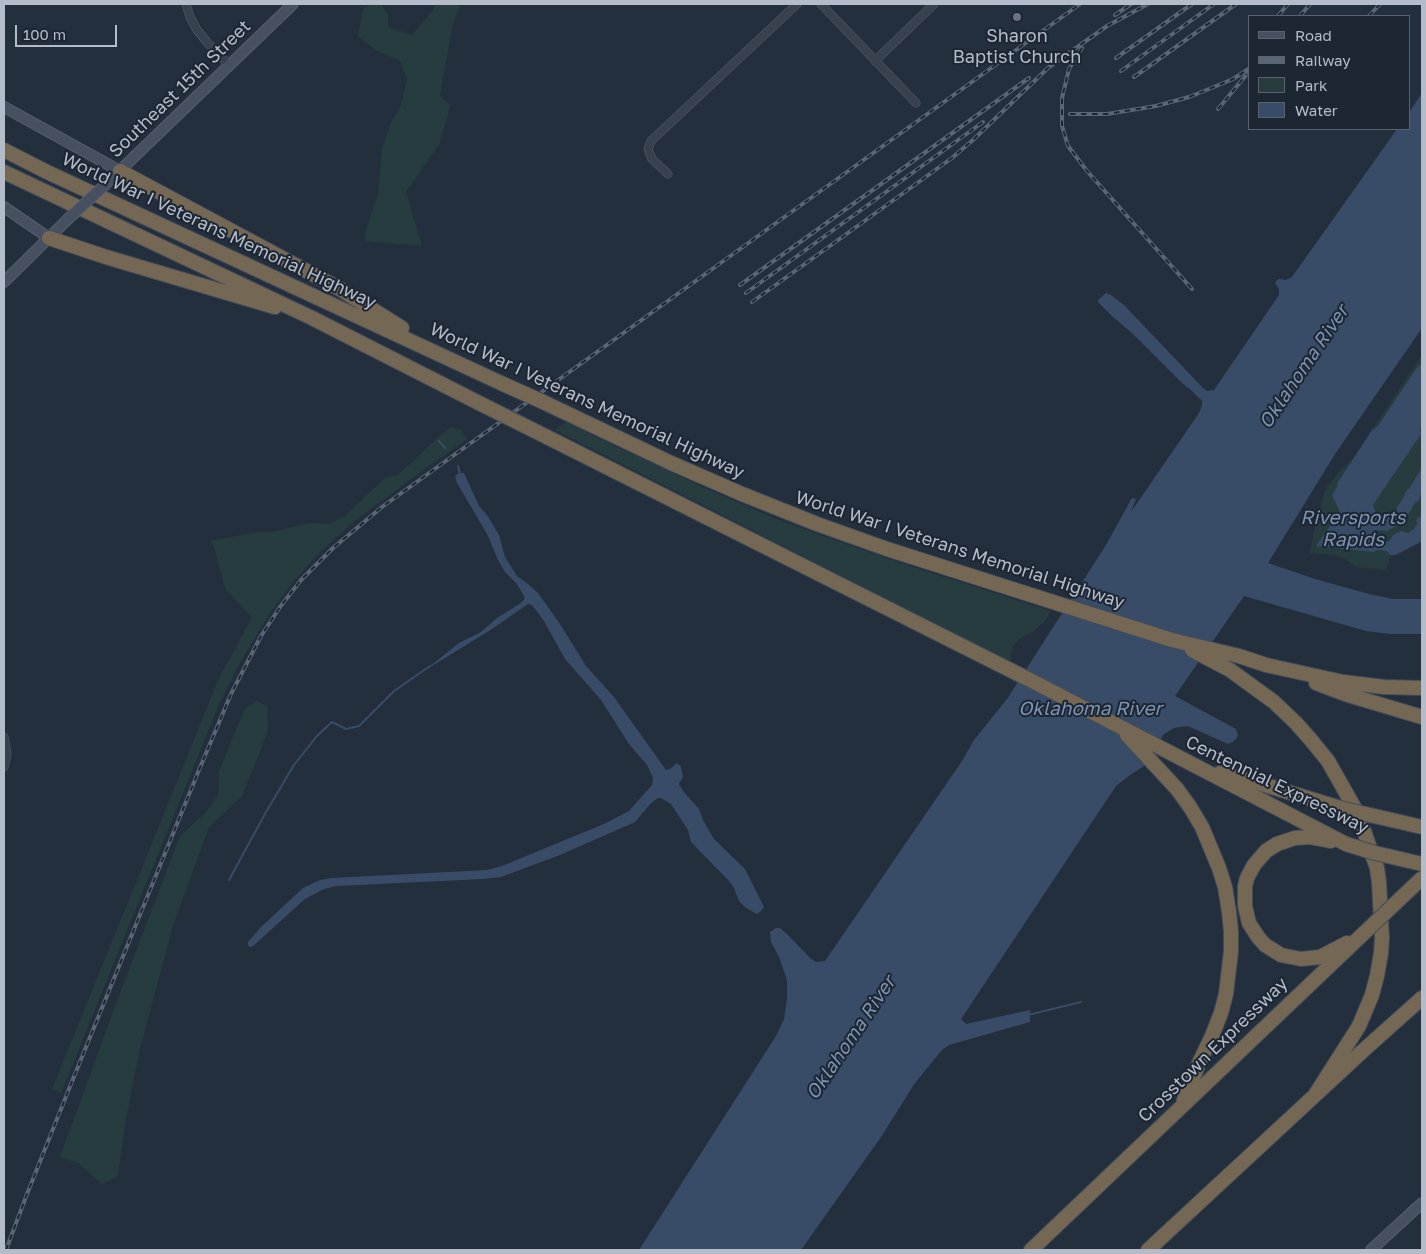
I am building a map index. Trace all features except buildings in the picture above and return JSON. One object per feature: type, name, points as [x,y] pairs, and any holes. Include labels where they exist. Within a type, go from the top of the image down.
[{"type":"highway","name":"World War I Veterans Memorial Highway","points":[[4,150],[106,200],[671,463],[782,511],[850,536],[1172,640]]},
{"type":"highway","points":[[120,171],[340,289],[451,359]]},
{"type":"highway","points":[[4,172],[312,318],[1120,727],[1165,776],[1190,807],[1208,840],[1225,887],[1231,932],[1226,994],[1221,1012],[1182,1106]]},
{"type":"highway","points":[[48,238],[312,318]]},
{"type":"highway","points":[[1172,640],[1239,656],[1345,694],[1422,717]]},
{"type":"highway","points":[[1172,640],[1230,670],[1274,702],[1296,723],[1328,761],[1358,814],[1377,868],[1382,953],[1372,995],[1349,1045],[1315,1095]]},
{"type":"highway","points":[[1266,665],[1343,682],[1384,687],[1422,688]]},
{"type":"highway","name":"Centennial Expressway","points":[[1120,727],[1346,844],[1422,864]]},
{"type":"highway","points":[[1202,770],[1249,780],[1344,809],[1422,827]]},
{"type":"highway","points":[[1346,844],[1303,837],[1282,842],[1266,851],[1251,869],[1245,886],[1246,916],[1253,930],[1265,944],[1281,955],[1291,958],[1320,957],[1363,934]]},
{"type":"highway","name":"Crosstown Expressway","points":[[1031,1250],[1422,878]]},
{"type":"highway","points":[[1148,1250],[1422,998]]},
{"type":"highway","points":[[1366,1048],[1422,1011]]},
{"type":"main road","name":"Southeast 15th Street","points":[[4,282],[293,4]]},
{"type":"main road","points":[[4,107],[120,171]]},
{"type":"main road","points":[[4,207],[48,238]]},
{"type":"main road","points":[[1371,1250],[1422,1203]]},
{"type":"street","points":[[186,4],[197,30],[229,65]]},
{"type":"street","points":[[668,174],[652,159],[648,149],[651,141],[797,4]]},
{"type":"street","points":[[821,4],[916,103]]},
{"type":"street","points":[[876,61],[934,4]]},
{"type":"street","points":[[4,737],[7,753],[4,767]]},
{"type":"green space","points":[[371,4],[381,4],[388,15],[388,27],[412,35],[433,10],[435,4],[460,4],[452,29],[440,95],[450,106],[440,143],[406,192],[422,246],[365,241],[366,230],[378,194],[382,148],[390,125],[401,105],[407,80],[400,61],[377,51],[358,36],[363,9]]},
{"type":"green space","name":"Riversports Rapids","points":[[1422,355],[1422,542],[1397,555],[1391,555],[1386,570],[1357,567],[1335,555],[1310,553],[1325,490],[1353,458]]},
{"type":"green space","points":[[566,422],[774,518],[907,565],[1051,611],[1044,622],[1030,634],[1019,639],[1014,645],[1011,653],[1011,663],[555,430]]},
{"type":"green space","points":[[450,428],[461,429],[467,439],[356,520],[320,552],[293,582],[270,613],[241,661],[220,702],[61,1093],[52,1089],[219,678],[252,617],[225,589],[214,547],[210,541],[257,532],[273,532],[309,523],[329,524],[345,516],[385,478],[397,475]]},
{"type":"green space","points":[[257,701],[267,706],[268,730],[242,796],[209,827],[173,926],[140,1048],[126,1119],[118,1176],[102,1184],[78,1163],[60,1157],[180,836],[206,812],[218,795],[219,771],[238,725],[246,708]]},
{"type":"water","name":"Oklahoma River","points":[[1422,93],[1422,328],[1335,454],[1268,563],[1315,579],[1369,594],[1393,599],[1422,599],[1422,634],[1390,634],[1366,631],[1244,596],[1175,696],[1236,729],[1237,738],[1228,744],[1188,726],[1174,728],[1164,734],[1144,766],[1116,786],[961,1019],[966,1024],[1030,1010],[1030,1022],[949,1045],[942,1050],[915,1083],[881,1137],[801,1250],[639,1250],[776,1036],[784,1019],[787,980],[779,957],[771,942],[770,932],[780,928],[811,959],[816,962],[825,961],[962,761],[974,740],[1007,699],[1106,545],[1132,498],[1136,499],[1131,512],[1199,413],[1202,400],[1113,317],[1098,300],[1106,293],[1124,305],[1203,388],[1207,391],[1214,390],[1279,295],[1276,281],[1292,277],[1396,130],[1411,130],[1411,110]]},
{"type":"water","name":"Riversports Rapids","points":[[1422,363],[1421,434],[1373,505],[1378,520],[1393,514],[1422,468],[1422,491],[1419,500],[1418,502],[1416,501],[1404,522],[1387,531],[1374,530],[1381,537],[1376,539],[1377,541],[1388,542],[1393,535],[1401,531],[1408,533],[1413,530],[1418,523],[1417,519],[1422,515],[1422,541],[1395,555],[1390,555],[1387,551],[1377,550],[1374,552],[1316,546],[1340,512],[1332,495],[1340,483],[1343,485],[1377,435],[1374,432]]},
{"type":"water","points":[[459,473],[464,473],[479,506],[499,535],[505,557],[517,576],[538,593],[586,666],[614,697],[666,770],[677,763],[681,767],[683,777],[679,784],[683,791],[699,809],[714,839],[745,869],[764,907],[757,914],[746,908],[739,901],[729,881],[691,842],[688,830],[671,804],[658,798],[651,803],[635,822],[560,855],[501,877],[337,886],[324,889],[305,899],[253,946],[250,947],[248,945],[248,942],[260,928],[303,888],[320,880],[487,870],[502,866],[604,824],[629,811],[652,785],[653,778],[647,765],[629,744],[601,700],[565,659],[544,621],[532,605],[528,604],[492,629],[424,671],[459,643],[481,632],[497,618],[521,603],[525,598],[517,584],[505,572],[487,534],[457,483],[455,476]]},
{"type":"waterway","points":[[1341,493],[1341,485],[1375,433],[1384,427]]},
{"type":"waterway","points":[[439,441],[445,448]]},
{"type":"waterway","points":[[458,466],[460,474]]},
{"type":"waterway","points":[[229,880],[294,765],[317,736],[332,722],[346,729],[359,726],[394,691],[430,666]]},
{"type":"waterway","points":[[1028,1015],[1081,1002]]},
{"type":"railway","points":[[6,1250],[73,1079],[231,694],[261,636],[301,580],[333,548],[382,507],[1080,4]]},
{"type":"railway","points":[[1115,15],[1131,4]]},
{"type":"railway","points":[[752,302],[952,158],[1049,67],[1107,26],[1148,4]]},
{"type":"railway","points":[[1116,58],[1192,4]]},
{"type":"railway","points":[[1121,71],[1214,4]]},
{"type":"railway","points":[[1134,77],[1236,4]]},
{"type":"railway","points":[[1279,15],[1288,4]]},
{"type":"railway","points":[[1301,15],[1310,4]]},
{"type":"railway","points":[[1370,15],[1380,4]]},
{"type":"railway","points":[[1082,48],[1069,69],[1062,98],[1062,126],[1068,146],[1087,171],[1192,289]]},
{"type":"railway","points":[[1070,114],[1107,114],[1156,106],[1189,97],[1233,79],[1248,69]]},
{"type":"railway","points":[[1218,109],[1247,74]]},
{"type":"railway","points":[[740,285],[1029,78]]},
{"type":"railway","points":[[746,293],[983,122]]},
{"type":"place","name":"Sharon Baptist Church","points":[[1017,17]]}]
